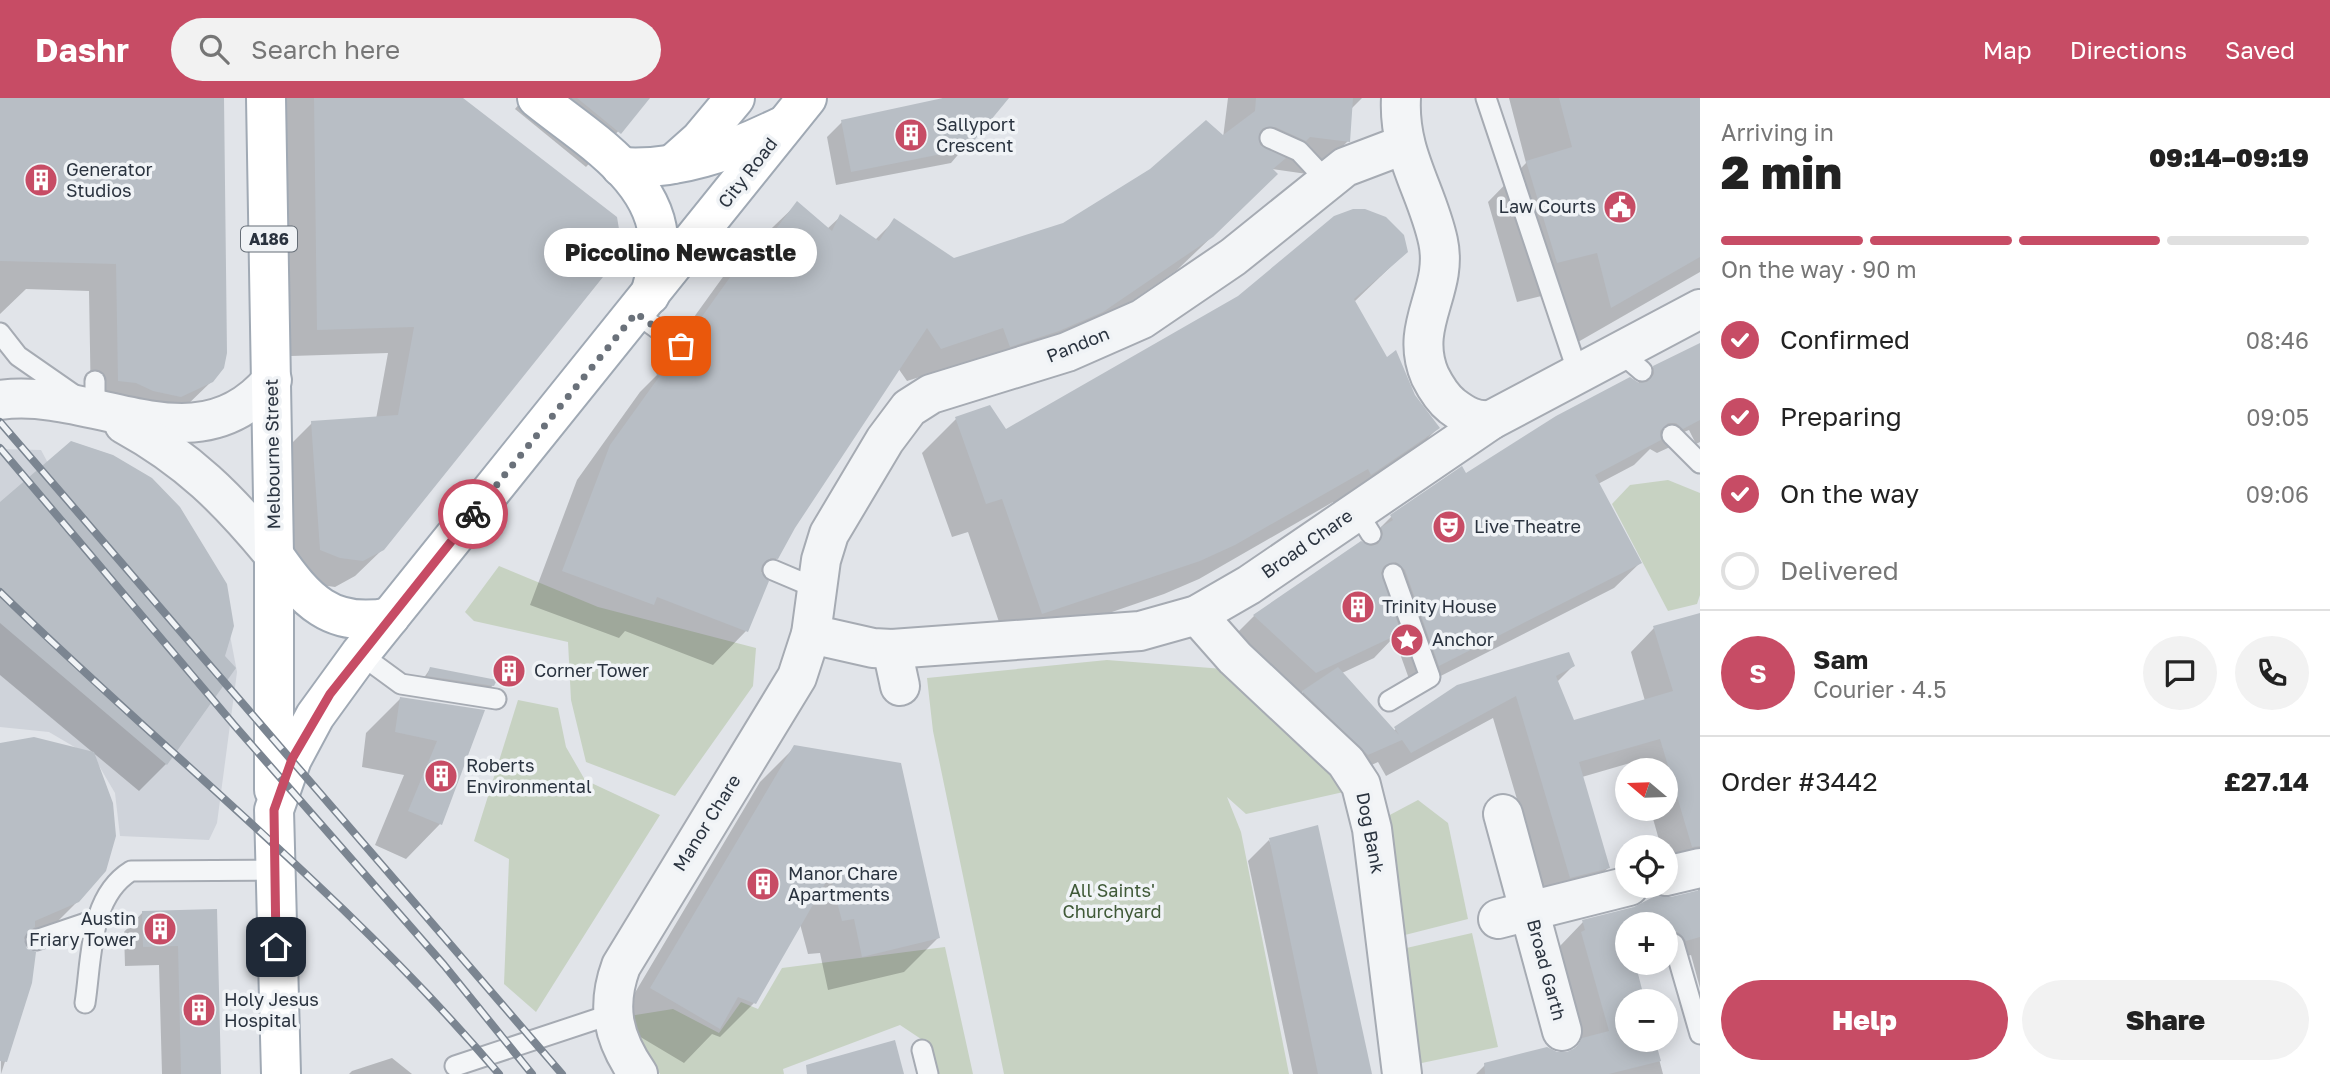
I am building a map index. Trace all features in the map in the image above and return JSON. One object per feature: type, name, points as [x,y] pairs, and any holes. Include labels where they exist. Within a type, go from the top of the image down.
[{"type":"main road","name":"Melbourne Street","points":[[266,98],[274,555],[274,810]]},
{"type":"main road","name":"A186","points":[[537,98],[621,167],[649,201],[658,235],[656,269],[643,305]]},
{"type":"main road","points":[[673,164],[701,140],[735,98]]},
{"type":"main road","name":"A186","points":[[621,167],[652,168],[721,153],[797,111]]},
{"type":"main road","name":"City Road","points":[[281,1074],[274,810],[292,759],[315,716],[360,654],[797,111]]},
{"type":"main road","points":[[274,555],[293,583],[316,606],[349,618],[390,617]]},
{"type":"street","points":[[1401,98],[1403,145],[1438,239],[1441,256],[1440,273],[1423,332],[1422,349],[1427,368],[1436,388],[1447,402],[1472,419],[1491,420]]},
{"type":"street","name":"Pandon","points":[[811,634],[829,534],[885,440],[909,408],[931,394],[1067,352],[1142,319],[1233,257],[1345,167],[1403,145]]},
{"type":"street","name":"Broad Chare","points":[[797,677],[882,649],[1140,631],[1197,615],[1363,522],[1491,420],[1578,373],[1631,362],[1700,309]]},
{"type":"street","points":[[0,400],[65,401],[95,395],[166,424],[200,423],[243,407],[258,397],[272,380]]},
{"type":"street","points":[[95,395],[147,437],[199,473],[225,497],[274,555]]},
{"type":"street","name":"Dog Bank","points":[[1197,615],[1235,659],[1354,771],[1364,794],[1372,829],[1402,1074]]},
{"type":"street","name":"Broad Chare","points":[[811,634],[882,649]]},
{"type":"street","name":"Manor Chare","points":[[612,1014],[612,994],[626,954],[773,720],[797,677],[811,634]]},
{"type":"street","points":[[882,649],[900,686]]},
{"type":"street","name":"Broad Garth","points":[[1503,814],[1514,915],[1562,1031]]},
{"type":"street","name":"Broad Garth","points":[[1678,876],[1700,868]]},
{"type":"street","name":"Broad Garth","points":[[1514,915],[1615,894]]},
{"type":"street","points":[[612,1014],[620,1045],[638,1074]]},
{"type":"lane","points":[[1488,98],[1578,373]]},
{"type":"lane","points":[[1270,138],[1299,151],[1326,181]]},
{"type":"lane","points":[[643,305],[681,346]]},
{"type":"lane","points":[[0,333],[18,356],[95,395]]},
{"type":"lane","points":[[1672,435],[1700,463]]},
{"type":"lane","points":[[774,570],[818,589]]},
{"type":"lane","points":[[1389,701],[1430,677],[1393,574]]},
{"type":"lane","points":[[360,654],[401,684],[496,699]]},
{"type":"lane","points":[[85,1003],[98,919],[105,895],[116,880],[131,870],[274,870]]},
{"type":"lane","points":[[37,940],[98,919]]},
{"type":"lane","points":[[1678,958],[1700,1034]]},
{"type":"lane","points":[[455,1066],[612,1014]]},
{"type":"lane","points":[[922,1050],[928,1074]]},
{"type":"shaded area","points":[[0,449],[41,450],[49,465],[229,630],[237,672],[217,823],[209,840],[120,836],[115,793],[95,759],[49,732],[0,727]]},
{"type":"green space","points":[[1668,480],[1700,493],[1700,595],[1697,604],[1668,611],[1612,504],[1630,485]]},
{"type":"green space","points":[[499,566],[598,607],[756,648],[753,686],[675,796],[586,762],[571,700],[568,642],[474,621],[465,612]]},
{"type":"green space","name":"All Saints' Churchyard","points":[[1107,660],[1224,669],[1348,791],[1246,814],[1227,797],[1241,832],[1289,1074],[1004,1074],[933,731],[927,678]]},
{"type":"green space","points":[[518,700],[558,708],[566,747],[585,780],[660,815],[536,1012],[504,984],[509,859],[474,841]]},
{"type":"green space","points":[[1418,800],[1448,823],[1468,919],[1401,936],[1386,817]]},
{"type":"green space","points":[[1472,933],[1498,1047],[1417,1064],[1402,949]]},
{"type":"green space","points":[[945,947],[973,1074],[934,1074],[924,1041],[900,1025],[783,1069],[784,1074],[660,1074],[623,1017],[673,1009],[719,1033],[741,1002],[758,1009],[782,968]]},
{"type":"building","points":[[0,98],[224,98],[227,353],[224,368],[213,382],[181,397],[153,391],[136,383],[118,381],[116,264],[0,261]]},
{"type":"building","points":[[314,98],[463,98],[617,217],[621,241],[615,262],[384,550],[363,561],[340,558],[320,550],[311,421],[398,415],[414,327],[317,330]]},
{"type":"building","points":[[577,98],[650,98],[621,134]]},
{"type":"building","name":"Sallyport Crescent","points":[[943,98],[1009,98],[967,149],[851,172],[841,120]]},
{"type":"building","points":[[1256,98],[1353,98],[1350,142],[1310,137],[1306,141],[1275,127],[1263,128],[1259,134],[1260,145],[1286,158],[1273,169],[1278,174],[1213,237],[1103,312],[1059,331],[1010,347],[1003,328],[941,349],[927,328],[795,528],[778,559],[771,558],[762,565],[761,572],[769,581],[748,632],[657,597],[654,605],[562,571],[610,445],[674,356],[680,358],[690,354],[693,347],[688,336],[761,234],[769,238],[797,201],[832,231],[840,214],[879,241],[894,218],[954,258],[1063,223],[1150,169],[1206,120],[1223,135],[1255,111]]},
{"type":"building","name":"Law Courts","points":[[1559,98],[1700,98],[1700,257],[1611,308],[1597,253],[1557,263],[1526,161],[1572,147]]},
{"type":"building","points":[[1353,209],[1365,209],[1386,217],[1404,235],[1408,252],[1354,299],[1387,357],[1396,350],[1415,395],[1440,428],[1371,475],[1368,469],[1235,545],[1200,561],[1042,614],[1002,499],[986,504],[955,417],[990,405],[1006,429],[1238,296],[1334,216]]},
{"type":"building","points":[[1700,343],[1700,420],[1683,429],[1676,423],[1668,423],[1660,431],[1661,440],[1595,475],[1642,563],[1439,666],[1405,570],[1396,562],[1384,566],[1381,573],[1401,633],[1316,673],[1253,615],[1361,541],[1371,546],[1378,544],[1383,534],[1381,527],[1393,520],[1390,515],[1462,466],[1466,473],[1556,416],[1630,377],[1639,383],[1647,382],[1654,374],[1653,366]]},
{"type":"building","points":[[71,441],[113,455],[152,478],[180,507],[227,584],[234,626],[225,656],[236,668],[167,765],[0,623],[0,502]]},
{"type":"building","points":[[1700,613],[1700,846],[1692,847],[1678,800],[1678,758],[1666,758],[1660,739],[1579,762],[1610,868],[1570,878],[1516,696],[1411,753],[1402,740],[1368,755],[1302,691],[1338,667],[1399,735],[1394,727],[1457,685],[1569,652],[1575,666],[1556,676],[1574,720],[1673,691],[1653,626]]},
{"type":"building","points":[[430,667],[497,680],[494,686],[427,676]]},
{"type":"building","name":"Roberts Environmental","points":[[400,697],[485,710],[442,825],[408,811],[437,741],[395,732]]},
{"type":"building","points":[[34,737],[94,752],[113,803],[116,836],[106,871],[79,902],[35,921],[35,927],[24,937],[27,949],[36,952],[32,983],[7,1062],[0,1061],[0,743]]},
{"type":"building","name":"Manor Chare Apartments","points":[[794,745],[901,763],[940,938],[862,957],[854,919],[842,921],[830,875],[756,1004],[738,997],[720,1029],[650,988]]},
{"type":"building","points":[[1318,825],[1372,1074],[1318,1074],[1269,838]]},
{"type":"building","points":[[1700,890],[1700,937],[1686,941],[1678,932],[1678,912],[1615,912],[1615,975],[1638,975],[1642,989],[1615,989],[1615,1052],[1658,1052],[1661,1061],[1609,1074],[1485,1074],[1484,1063],[1547,1047],[1557,1052],[1567,1052],[1577,1047],[1582,1038],[1609,1031],[1581,932],[1585,930],[1582,920],[1634,907],[1651,898],[1678,898],[1678,895]]},
{"type":"building","name":"Holy Jesus Hospital","points":[[217,909],[221,1074],[181,1074],[178,946],[143,947],[142,911]]},
{"type":"building","points":[[895,1040],[904,1074],[807,1074],[806,1065]]},
{"type":"railway","points":[[0,422],[562,1074]]},
{"type":"railway","points":[[0,448],[235,726],[444,965],[532,1074]]},
{"type":"railway","points":[[0,592],[318,885],[440,1008],[499,1074]]},
{"type":"way so far","points":[[473,514],[636,313],[681,346]]},
{"type":"place","name":"Sallyport Crescent","points":[[911,135]]},
{"type":"place","name":"Generator Studios","points":[[41,180]]},
{"type":"place","name":"Law Courts","points":[[1620,207]]},
{"type":"place","name":"Piccolino Newcastle","points":[[681,346]]},
{"type":"place","name":"Live Theatre","points":[[1449,527]]},
{"type":"place","name":"Trinity House","points":[[1358,607]]},
{"type":"place","name":"Anchor","points":[[1407,640]]},
{"type":"place","name":"Corner Tower","points":[[509,671]]},
{"type":"place","name":"Roberts Environmental","points":[[441,776]]},
{"type":"place","name":"Manor Chare Apartments","points":[[763,884]]},
{"type":"place","name":"Austin Friary Tower","points":[[160,929]]},
{"type":"place","name":"Holy Jesus Hospital","points":[[199,1010]]},
{"type":"route","points":[[276,947],[274,810],[292,759],[330,694],[473,514]]}]
